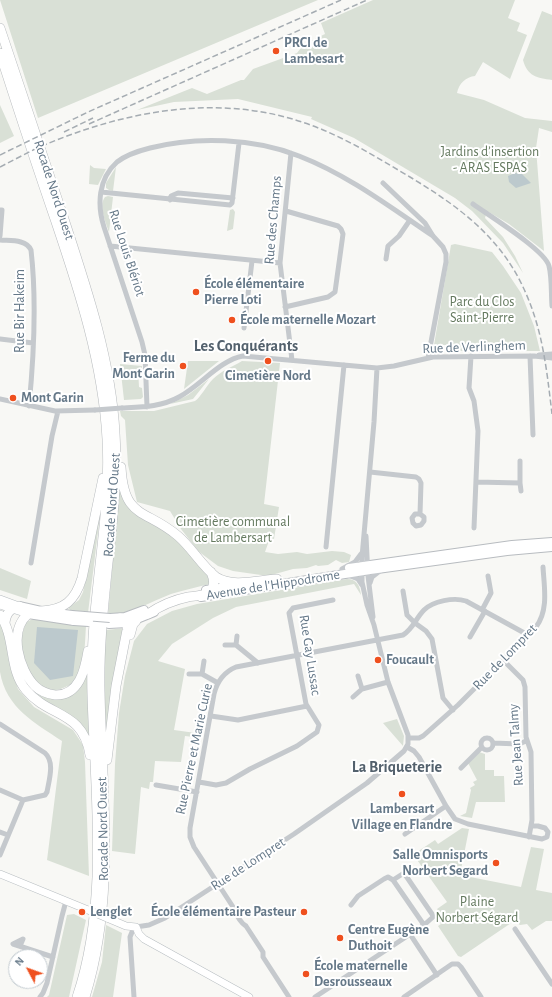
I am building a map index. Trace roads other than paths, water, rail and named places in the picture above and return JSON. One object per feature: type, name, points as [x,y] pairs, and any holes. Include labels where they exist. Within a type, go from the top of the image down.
[{"type":"highway","name":"Rocade Nord Ouest","points":[[0,28],[93,314],[106,370],[115,432],[114,503],[100,654],[105,867],[102,910],[96,953],[84,997]]},
{"type":"highway","name":"Rocade Nord Ouest","points":[[0,54],[83,306],[100,380],[107,440],[106,499],[95,612],[92,683],[97,864],[95,907],[86,961],[77,997]]},
{"type":"highway","points":[[115,432],[119,452],[122,484],[128,502],[141,513],[178,536],[219,579],[231,582],[277,579]]},
{"type":"highway","points":[[40,611],[55,610],[64,606],[75,596],[81,584],[102,483],[107,440]]},
{"type":"highway","points":[[148,614],[159,607],[187,597],[206,594],[211,590],[214,582],[211,572]]},
{"type":"highway","points":[[15,608],[2,619],[11,640],[17,675],[24,688],[37,700],[72,722],[81,730],[85,737],[90,754],[96,818]]},
{"type":"highway","points":[[28,614],[21,622],[18,631],[18,646],[22,664],[30,679],[38,688],[47,693],[57,694],[65,693],[74,688],[82,676],[95,612]]},
{"type":"highway","points":[[125,646],[136,620]]},
{"type":"highway","points":[[104,800],[109,737],[127,630],[116,621]]},
{"type":"main road","name":"Avenue de l'Hippodrome","points":[[365,569],[382,569],[506,551],[552,542]]},
{"type":"main road","name":"Avenue de l'Hippodrome","points":[[116,621],[178,596],[211,590],[277,579],[365,569],[512,545],[542,545],[552,547]]},
{"type":"main road","name":"Avenue de l'Hippodrome","points":[[28,614],[116,621],[136,620],[175,603],[186,600],[342,572]]},
{"type":"main road","name":"Avenue de l'Hippodrome","points":[[15,608],[40,611],[73,618]]},
{"type":"street","name":"Rue Louis Blériot","points":[[147,407],[144,346],[100,215],[100,192],[106,177],[114,165],[121,159],[135,152],[184,141],[209,140],[239,142],[268,147],[292,153],[322,166],[360,187],[433,236]]},
{"type":"street","points":[[100,192],[170,200],[171,196],[178,193],[233,198],[239,142]]},
{"type":"street","name":"Rue des Champs","points":[[292,153],[280,263],[292,360]]},
{"type":"street","points":[[383,183],[423,221],[433,236],[442,244],[446,258],[428,358]]},
{"type":"street","points":[[473,204],[525,241],[545,260],[549,268],[552,306]]},
{"type":"street","points":[[0,210],[2,210],[0,236]]},
{"type":"street","points":[[286,211],[338,226],[343,234],[335,292],[328,297],[286,308]]},
{"type":"street","points":[[386,259],[389,244],[399,236],[410,220]]},
{"type":"street","name":"Rue Bir Hakeim","points":[[0,240],[24,243],[31,250],[34,292],[29,406]]},
{"type":"street","points":[[110,246],[280,263]]},
{"type":"street","points":[[244,328],[252,261]]},
{"type":"street","points":[[0,339],[33,342]]},
{"type":"street","name":"Rue de Verlinghem","points":[[0,399],[58,411],[147,407],[159,405],[179,397],[235,358],[249,356],[377,368],[394,366],[428,358],[532,356],[552,354]]},
{"type":"street","points":[[471,356],[469,388],[474,401],[478,431],[474,528]]},
{"type":"street","points":[[532,356],[533,435]]},
{"type":"street","points":[[326,546],[344,365]]},
{"type":"street","points":[[374,626],[362,552],[370,472],[377,368]]},
{"type":"street","points":[[31,563],[52,436],[58,411]]},
{"type":"street","points":[[520,461],[521,491]]},
{"type":"street","points":[[370,472],[416,477],[419,479],[421,483],[420,514]]},
{"type":"street","points":[[476,482],[520,483]]},
{"type":"street","points":[[363,587],[365,569],[366,519]]},
{"type":"street","points":[[362,552],[359,558],[342,572],[356,578],[361,582],[363,587],[388,682],[409,738],[407,747],[417,754],[453,818],[460,822],[529,837],[542,839],[548,834],[545,828],[531,826]]},
{"type":"street","name":"Rue de Lompret","points":[[409,738],[422,738],[453,710],[538,624],[544,611],[543,567]]},
{"type":"street","points":[[370,594],[372,577],[382,569]]},
{"type":"street","points":[[470,637],[491,593],[488,576]]},
{"type":"street","points":[[403,591],[407,615],[426,631],[432,639],[443,698],[453,710]]},
{"type":"street","name":"Avenue de l'Hippodrome","points":[[0,599],[28,614]]},
{"type":"street","name":"Rue Gay Lussac","points":[[199,782],[216,785],[226,783],[250,769],[291,749],[317,732],[318,725],[307,706],[290,610],[293,608],[333,600]]},
{"type":"street","name":"Rue Pierre et Marie Curie","points":[[289,997],[263,957],[263,952],[246,926],[236,914],[190,838],[190,828],[218,683],[230,670],[240,666],[378,641],[403,635],[409,631],[425,609],[444,601],[461,600],[483,610],[528,635]]},
{"type":"street","name":"Avenue de l'Hippodrome","points":[[0,605],[15,608]]},
{"type":"street","points":[[236,645],[237,636]]},
{"type":"street","points":[[225,645],[236,645],[258,663]]},
{"type":"street","name":"Rue Jean Talmy","points":[[503,660],[520,677],[524,684],[526,741],[531,752],[531,826],[529,837]]},
{"type":"street","points":[[202,674],[204,661]]},
{"type":"street","points":[[189,674],[202,674],[218,683]]},
{"type":"street","points":[[358,676],[362,689]]},
{"type":"street","points":[[353,697],[362,689],[388,682]]},
{"type":"street","points":[[211,716],[238,720],[307,706]]},
{"type":"street","points":[[0,724],[49,757],[50,764],[46,794],[43,796],[23,800],[0,790]]},
{"type":"street","points":[[461,768],[482,747],[481,742],[485,738],[490,739],[493,744]]},
{"type":"street","points":[[493,744],[519,744],[526,741]]},
{"type":"street","points":[[482,747],[489,750],[493,744]]},
{"type":"street","name":"Rue de Lompret","points":[[0,874],[126,926],[136,927],[149,925],[160,921],[294,834],[363,786],[396,759],[407,747]]},
{"type":"street","points":[[156,785],[197,792]]},
{"type":"street","points":[[0,855],[23,800]]},
{"type":"street","points":[[405,834],[446,806]]},
{"type":"street","points":[[0,832],[8,836]]},
{"type":"street","points":[[315,997],[424,925],[433,917],[404,873],[393,880]]},
{"type":"street","points":[[350,905],[358,896],[388,877],[393,880],[424,925]]},
{"type":"street","points":[[40,997],[46,987],[62,916],[68,902]]},
{"type":"street","points":[[134,997],[130,937],[136,927],[139,934],[144,939],[249,997]]},
{"type":"street","points":[[515,929],[552,984]]},
{"type":"street","points":[[410,934],[437,975]]},
{"type":"street","points":[[20,946],[53,957]]},
{"type":"street","points":[[408,996],[452,964],[458,964],[481,997]]},
{"type":"railway","points":[[0,155],[88,112],[341,0]]},
{"type":"railway","points":[[89,124],[367,0]]},
{"type":"railway","points":[[33,150],[99,125],[167,111],[202,108],[236,109],[271,114],[305,123],[333,134],[372,155],[442,197],[471,220],[497,246],[518,277],[533,310],[542,344],[552,414]]},
{"type":"railway","points":[[64,132],[93,118]]},
{"type":"railway","points":[[0,167],[37,148]]},
{"type":"place","name":"PRCI de Lambesart","points":[[276,51]]},
{"type":"place","name":"École élémentaire Pierre Loti","points":[[196,292]]},
{"type":"place","name":"École maternelle Mozart","points":[[232,320]]},
{"type":"place","name":"Cimetière Nord","points":[[268,361]]},
{"type":"place","name":"Ferme du Mont Garin","points":[[183,366]]},
{"type":"place","name":"Mont Garin","points":[[13,398]]},
{"type":"place","name":"Foucault","points":[[378,660]]},
{"type":"place","name":"Lambersart Village en Flandre","points":[[402,794]]},
{"type":"place","name":"Salle Omnisports Norbert Segard","points":[[496,863]]},
{"type":"place","name":"Lenglet","points":[[82,912]]},
{"type":"place","name":"École élémentaire Pasteur","points":[[304,912]]},
{"type":"place","name":"Centre Eugène Duthoit","points":[[340,938]]},
{"type":"place","name":"École maternelle Desrousseaux","points":[[306,974]]},
{"type":"district","name":"Les Conquérants","points":[[246,346]]},
{"type":"district","name":"La Briqueterie","points":[[397,767]]},
{"type":"park label","name":"Jardins d’insertion - ARAS ESPAS","points":[[490,160]]},
{"type":"park label","name":"Parc du Clos Saint-Pierre","points":[[482,310]]},
{"type":"park label","name":"Cimetière communal de Lambersart","points":[[233,530]]},
{"type":"park label","name":"Plaine Norbert Ségard","points":[[477,910]]}]
